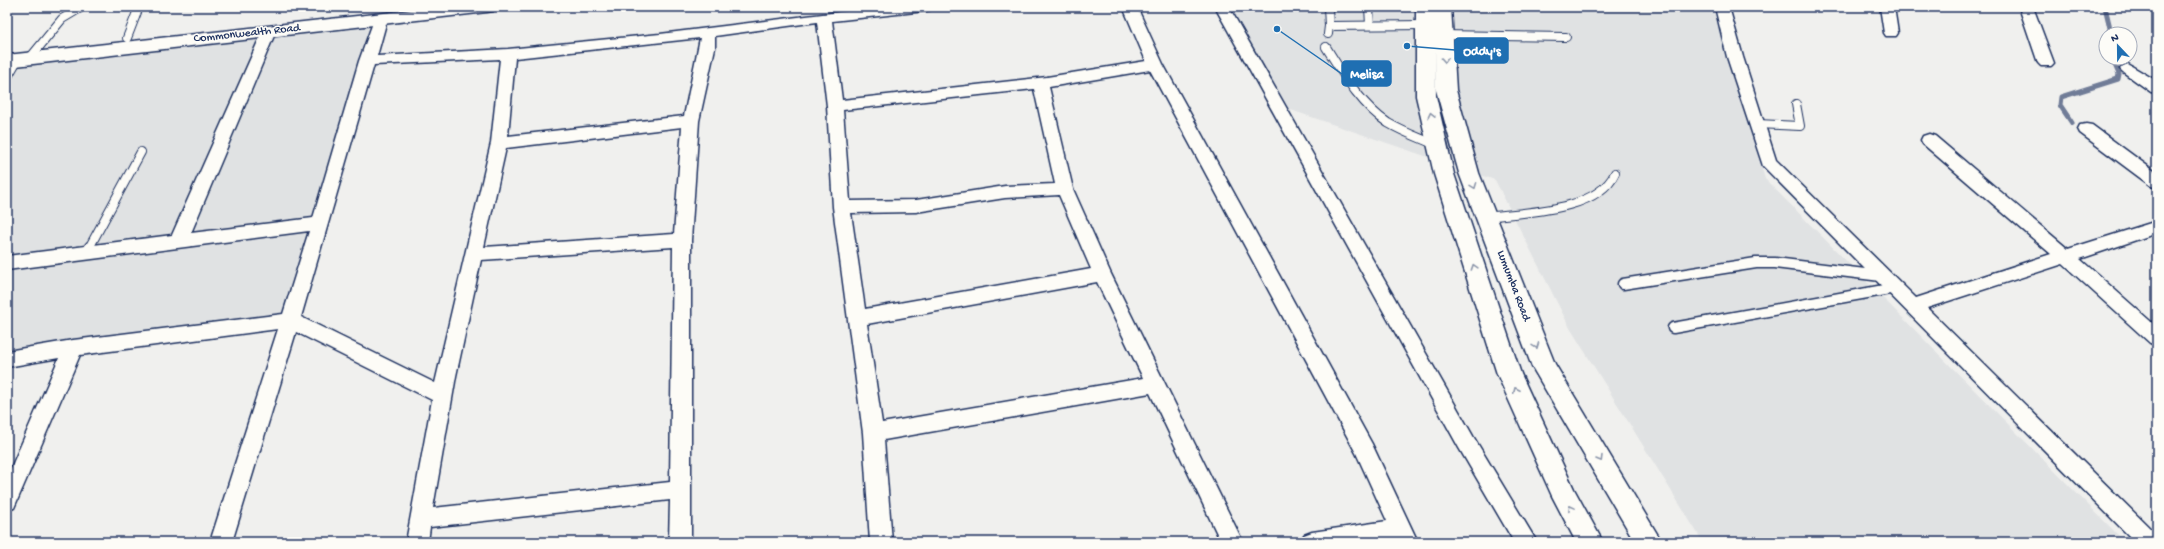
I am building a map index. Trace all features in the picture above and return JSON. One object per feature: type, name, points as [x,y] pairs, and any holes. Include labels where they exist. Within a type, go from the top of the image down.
[{"type":"main road","name":"Commonwealth Road","points":[[20,55],[269,31],[408,7]]},
{"type":"main road","name":"Commonwealth Road","points":[[20,55],[127,38],[382,12],[487,7]]},
{"type":"main road","name":"Lumumba Road","points":[[1442,7],[1431,22],[1426,96],[1444,174],[1509,374],[1565,496],[1590,542]]},
{"type":"main road","name":"Lumumba Road","points":[[1431,22],[1446,90],[1469,173],[1544,367],[1650,542]]},
{"type":"street","points":[[366,61],[508,54],[660,39],[824,17],[925,7]]},
{"type":"street","points":[[1130,7],[1155,64],[1365,450],[1403,535],[1312,542]]},
{"type":"street","points":[[1222,7],[1430,374],[1466,442],[1526,542]]},
{"type":"street","points":[[1722,7],[1769,162],[2149,542]]},
{"type":"street","points":[[1887,7],[1891,33]]},
{"type":"street","points":[[2026,7],[2046,63]]},
{"type":"street","points":[[221,542],[320,223],[366,61],[382,12]]},
{"type":"street","points":[[824,17],[835,106],[842,207],[873,433],[881,542]]},
{"type":"street","points":[[178,240],[269,31]]},
{"type":"street","points":[[680,542],[682,240],[692,121],[707,48],[708,32]]},
{"type":"street","points":[[417,542],[443,396],[499,143],[508,54]]},
{"type":"street","points":[[835,106],[1040,83],[1155,64]]},
{"type":"street","points":[[2128,69],[2157,88]]},
{"type":"street","points":[[1040,83],[1065,189],[1102,274],[1232,542]]},
{"type":"street","points":[[499,143],[692,121]]},
{"type":"street","points":[[2086,129],[2157,182]]},
{"type":"street","points":[[1929,140],[2065,256],[2157,338]]},
{"type":"street","points":[[842,207],[916,206],[1005,192],[1065,189]]},
{"type":"street","points":[[7,263],[320,223]]},
{"type":"street","points":[[1912,306],[2157,227]]},
{"type":"street","points":[[474,254],[682,240]]},
{"type":"street","points":[[858,318],[1102,274]]},
{"type":"street","points":[[7,359],[72,348],[290,320],[443,396]]},
{"type":"street","points":[[7,500],[72,348]]},
{"type":"street","points":[[873,433],[1156,384]]},
{"type":"street","points":[[422,519],[680,490]]},
{"type":"lane","points":[[7,78],[20,55],[62,19],[82,7]]},
{"type":"lane","points":[[127,38],[139,7]]},
{"type":"lane","points":[[1328,7],[1328,34]]},
{"type":"lane","points":[[1369,7],[1370,25]]},
{"type":"lane","points":[[1329,26],[1431,22],[1566,37]]},
{"type":"lane","points":[[1326,47],[1339,68],[1359,94],[1384,120],[1438,146]]},
{"type":"lane","points":[[1757,124],[1800,126],[1796,104]]},
{"type":"lane","points":[[87,252],[141,152]]},
{"type":"lane","points":[[1486,217],[1570,205],[1592,198],[1608,186],[1615,173]]},
{"type":"lane","points":[[1623,284],[1756,262],[1775,263],[1889,282]]},
{"type":"lane","points":[[1673,328],[1889,282]]},
{"type":"shaded area","points":[[1224,7],[1713,7],[1765,179],[2125,542],[1703,542],[1570,328],[1495,180],[1288,109]]},
{"type":"shaded area","points":[[384,13],[290,320],[7,358],[7,55]]},
{"type":"waterway","points":[[2105,7],[2110,26]]},
{"type":"waterway","points":[[2072,123],[2060,105],[2061,97],[2118,79],[2119,74],[2116,66]]},
{"type":"place","name":"Melisa","points":[[1277,29]]},
{"type":"place","name":"Oddy's","points":[[1407,46]]}]
